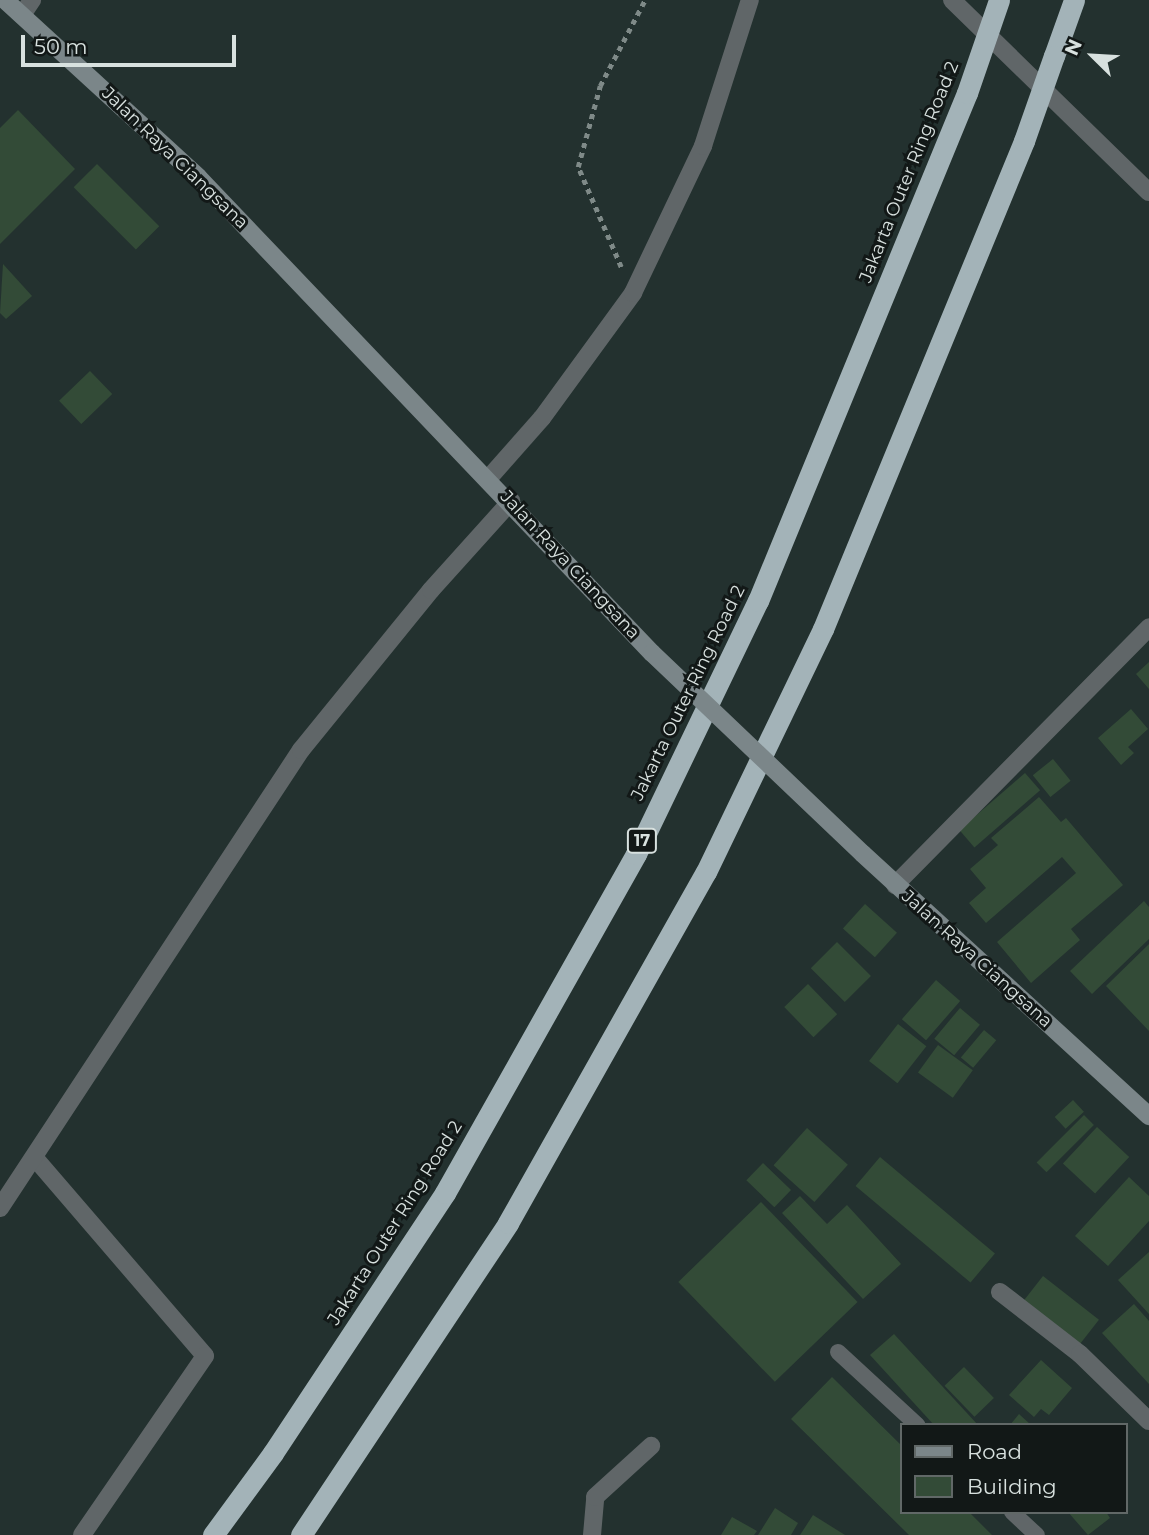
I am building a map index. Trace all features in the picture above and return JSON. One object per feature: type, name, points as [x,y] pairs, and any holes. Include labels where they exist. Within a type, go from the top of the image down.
[{"type":"highway","name":"Jakarta Outer Ring Road 2","points":[[213,1535],[273,1453],[445,1193],[636,854],[758,601],[967,93],[999,0]]},
{"type":"highway","points":[[301,1535],[508,1223],[706,872],[824,629],[1024,141],[1074,0]]},
{"type":"main road","name":"Jalan Raya Ciangsana","points":[[5,0],[27,7],[198,177],[511,501],[652,653],[895,885],[1149,1116]]},
{"type":"street","points":[[488,479],[542,418],[633,293],[703,146],[750,0]]},
{"type":"street","points":[[952,0],[1149,192]]},
{"type":"street","points":[[0,1208],[301,750],[431,590],[511,501]]},
{"type":"street","points":[[895,885],[1149,627]]},
{"type":"street","points":[[34,1157],[205,1356],[82,1535]]},
{"type":"street","points":[[1000,1292],[1080,1354],[1149,1420]]},
{"type":"street","points":[[592,1535],[595,1497],[652,1446]]},
{"type":"lane","points":[[838,1352],[915,1423]]},
{"type":"lane","points":[[1014,1514],[1037,1535]]},
{"type":"path","points":[[633,293],[578,167],[600,86],[645,0]]},
{"type":"building","points":[[18,110],[75,169],[0,244],[0,128]]},
{"type":"building","points":[[97,164],[159,226],[136,250],[74,187]]},
{"type":"building","points":[[3,264],[32,296],[6,319],[0,313]]},
{"type":"building","points":[[90,371],[112,394],[81,424],[59,401]]},
{"type":"building","points":[[1149,662],[1149,689],[1136,674]]},
{"type":"building","points":[[1131,709],[1148,729],[1128,747],[1134,753],[1121,765],[1098,738]]},
{"type":"building","points":[[1053,759],[1071,781],[1050,797],[1033,775]]},
{"type":"building","points":[[1025,773],[1040,790],[974,847],[959,830]]},
{"type":"building","points":[[1039,797],[1061,822],[1066,818],[1123,885],[1071,929],[1080,940],[1031,983],[997,942],[1076,873],[1062,857],[986,923],[969,903],[986,888],[970,869],[998,845],[991,838]]},
{"type":"building","points":[[1144,901],[1149,907],[1149,939],[1092,994],[1070,971]]},
{"type":"building","points":[[865,904],[897,933],[875,957],[843,929]]},
{"type":"building","points":[[837,942],[871,976],[845,1002],[811,968]]},
{"type":"building","points":[[1149,944],[1149,1031],[1106,986]]},
{"type":"building","points":[[936,980],[960,1001],[926,1040],[902,1019]]},
{"type":"building","points":[[808,984],[837,1014],[813,1037],[784,1007]]},
{"type":"building","points":[[960,1008],[980,1025],[954,1055],[934,1039]]},
{"type":"building","points":[[898,1024],[926,1046],[897,1083],[869,1061]]},
{"type":"building","points":[[984,1030],[996,1040],[973,1068],[961,1058]]},
{"type":"building","points":[[938,1045],[973,1070],[953,1098],[918,1073]]},
{"type":"building","points":[[1073,1100],[1084,1112],[1066,1129],[1055,1117]]},
{"type":"building","points":[[1084,1115],[1094,1125],[1047,1172],[1037,1162]]},
{"type":"building","points":[[1097,1127],[1129,1157],[1095,1194],[1063,1164]]},
{"type":"building","points":[[807,1128],[848,1165],[814,1202],[774,1165]]},
{"type":"building","points":[[880,1157],[995,1253],[970,1283],[856,1186]]},
{"type":"building","points":[[763,1163],[791,1190],[774,1207],[746,1180]]},
{"type":"building","points":[[1129,1177],[1149,1196],[1149,1221],[1108,1266],[1075,1236]]},
{"type":"building","points":[[800,1196],[827,1224],[847,1205],[901,1264],[863,1299],[782,1213]]},
{"type":"building","points":[[761,1202],[858,1302],[775,1382],[678,1282]]},
{"type":"building","points":[[1149,1252],[1149,1314],[1118,1280]]},
{"type":"building","points":[[1043,1276],[1099,1320],[1078,1347],[1022,1303]]},
{"type":"building","points":[[1134,1304],[1149,1321],[1149,1384],[1102,1333]]},
{"type":"building","points":[[894,1334],[976,1423],[932,1423],[870,1355]]},
{"type":"building","points":[[1041,1360],[1072,1388],[1049,1415],[1041,1409],[1034,1417],[1009,1395]]},
{"type":"building","points":[[964,1367],[994,1398],[974,1417],[945,1386]]},
{"type":"building","points":[[832,1377],[900,1444],[900,1514],[971,1514],[992,1535],[909,1535],[791,1419]]},
{"type":"building","points":[[1019,1414],[1029,1423],[1012,1423]]},
{"type":"building","points":[[775,1508],[798,1523],[791,1535],[758,1535]]},
{"type":"building","points":[[1070,1514],[1107,1514],[1110,1518],[1088,1535]]},
{"type":"building","points":[[813,1515],[845,1535],[800,1535]]},
{"type":"building","points":[[732,1517],[757,1531],[754,1535],[721,1535]]}]
